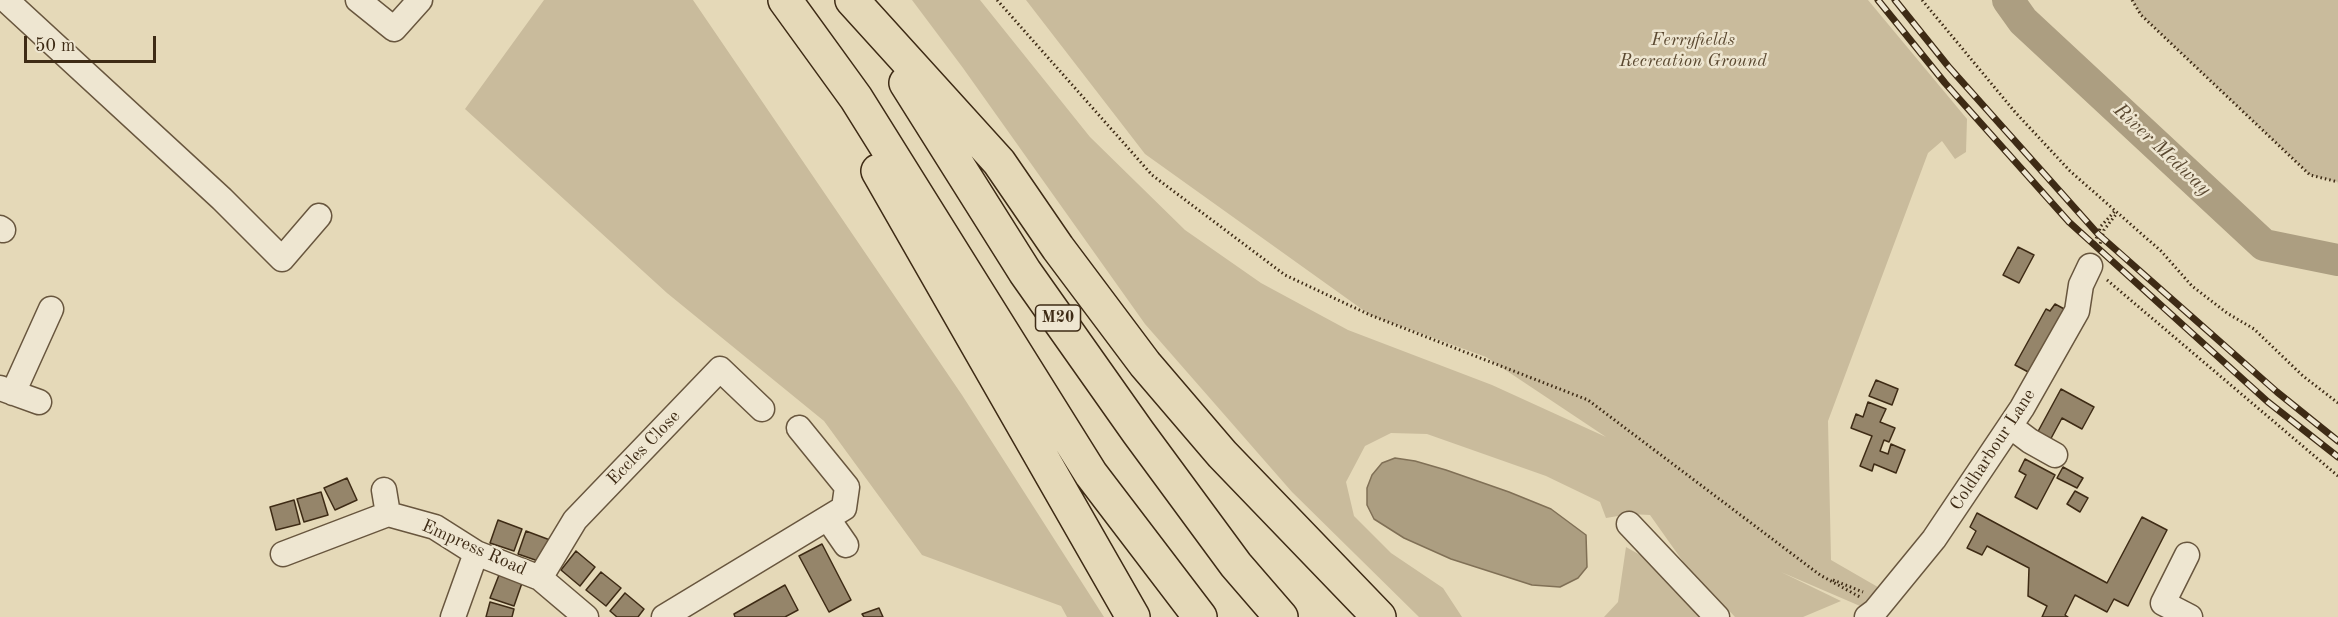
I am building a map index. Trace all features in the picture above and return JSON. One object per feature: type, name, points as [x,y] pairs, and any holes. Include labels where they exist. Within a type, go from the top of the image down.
[{"type":"highway","points":[[786,3],[893,199],[1133,617]]},
{"type":"highway","points":[[786,3],[856,98],[1091,474],[1200,617]]},
{"type":"highway","name":"M20","points":[[854,3],[1025,272],[1138,432],[1236,565],[1281,617]]},
{"type":"highway","name":"M20","points":[[854,3],[999,162],[1058,249],[1146,364],[1222,454],[1379,617]]},
{"type":"street","points":[[6,0],[222,199],[282,259],[319,216]]},
{"type":"street","points":[[358,0],[394,29],[420,0]]},
{"type":"street","name":"Coldharbour Lane","points":[[1878,611],[1934,539],[2010,426],[2077,311],[2081,285],[2090,266]]},
{"type":"street","points":[[39,402],[7,390],[51,309]]},
{"type":"street","name":"Eccles Close","points":[[540,578],[575,520],[720,369],[762,409]]},
{"type":"street","points":[[2010,426],[2055,455]]},
{"type":"street","points":[[664,617],[844,508],[847,487],[799,428]]},
{"type":"street","points":[[283,554],[388,514],[384,490]]},
{"type":"street","name":"Empress Road","points":[[388,514],[435,527],[476,553],[540,578],[586,617]]},
{"type":"street","points":[[828,519],[846,545]]},
{"type":"street","points":[[1629,524],[1718,617]]},
{"type":"street","points":[[453,617],[476,553]]},
{"type":"street","points":[[2187,555],[2163,603],[2190,617]]},
{"type":"path","points":[[997,0],[1152,175],[1285,275],[1370,315],[1588,400],[1820,575],[1878,611]]},
{"type":"path","points":[[1922,0],[2014,111],[2070,171],[2161,251],[2192,286],[2227,313],[2254,329],[2303,376],[2338,403]]},
{"type":"path","points":[[2132,0],[2141,15],[2310,175],[2338,182]]},
{"type":"path","points":[[2116,212],[2101,226],[2094,246],[2090,248],[2090,266],[2338,476]]},
{"type":"path","points":[[2090,266],[2099,250],[2104,230],[2116,212]]},
{"type":"green space","points":[[544,0],[693,0],[962,395],[1104,617],[1067,617],[1061,606],[922,555],[824,421],[667,293],[465,109]]},
{"type":"green space","name":"Ferryfields Recreation Ground","points":[[912,0],[980,0],[1090,137],[1185,230],[1261,283],[1348,330],[1492,385],[1606,437],[1486,357],[1370,315],[1145,154],[1026,0],[1868,0],[1967,119],[1966,152],[1955,159],[1942,141],[1928,153],[1828,421],[1831,560],[1883,590],[1867,609],[1781,572],[1841,601],[1803,617],[1735,617],[1684,563],[1650,515],[1630,514],[1606,518],[1600,502],[1546,476],[1427,434],[1391,433],[1365,446],[1346,482],[1354,516],[1391,553],[1443,588],[1462,617],[1419,617],[1292,492],[1145,324]]},
{"type":"green space","points":[[2132,0],[2338,0],[2338,182],[2310,175],[2141,15]]},
{"type":"green space","points":[[1626,547],[1649,560],[1704,617],[1604,617],[1618,602]]},
{"type":"shaded area","points":[[1395,458],[1446,470],[1551,509],[1586,535],[1587,567],[1578,578],[1560,587],[1532,585],[1451,559],[1404,538],[1374,519],[1367,505],[1367,488],[1372,475],[1382,463]]},
{"type":"building","points":[[2018,247],[2034,255],[2019,283],[2003,275]]},
{"type":"building","points":[[2055,304],[2068,311],[2032,374],[2015,365],[2046,309],[2050,311]]},
{"type":"building","points":[[1876,380],[1898,389],[1892,405],[1869,396]]},
{"type":"building","points":[[2061,389],[2094,407],[2082,429],[2062,418],[2048,444],[2035,437]]},
{"type":"building","points":[[1868,402],[1886,409],[1880,422],[1895,428],[1889,442],[1884,440],[1880,451],[1888,454],[1891,444],[1905,450],[1896,473],[1874,464],[1872,471],[1860,466],[1872,436],[1851,428],[1856,414],[1863,417]]},
{"type":"building","points":[[2025,459],[2055,475],[2037,509],[2015,497],[2026,475],[2019,471]]},
{"type":"building","points":[[2063,467],[2083,478],[2077,488],[2057,478]]},
{"type":"building","points":[[347,478],[357,500],[335,510],[324,488]]},
{"type":"building","points":[[2075,491],[2088,498],[2080,512],[2067,504]]},
{"type":"building","points":[[321,492],[328,515],[304,522],[297,499]]},
{"type":"building","points":[[294,500],[300,524],[276,530],[270,507]]},
{"type":"building","points":[[1977,513],[2107,583],[2142,517],[2167,530],[2128,606],[2114,599],[2107,612],[2075,595],[2065,615],[2068,617],[2042,617],[2047,606],[2028,596],[2029,568],[1987,546],[1982,555],[1967,548],[1976,531],[1970,527]]},
{"type":"building","points":[[498,520],[522,529],[514,551],[490,543]]},
{"type":"building","points":[[526,531],[550,540],[541,562],[518,554]]},
{"type":"building","points":[[822,544],[851,600],[829,612],[799,556]]},
{"type":"building","points":[[576,551],[595,567],[580,586],[561,570]]},
{"type":"building","points":[[601,572],[621,588],[606,606],[586,590]]},
{"type":"building","points":[[499,575],[522,583],[514,606],[490,598]]},
{"type":"building","points":[[785,585],[798,610],[785,617],[735,617],[734,614]]},
{"type":"building","points":[[625,593],[644,609],[638,617],[617,617],[610,611]]},
{"type":"building","points":[[490,602],[514,609],[512,617],[486,617]]},
{"type":"building","points":[[879,608],[883,617],[864,617],[862,614]]},
{"type":"waterway","name":"River Medway","points":[[2008,0],[2023,21],[2264,245],[2338,260]]},
{"type":"railway","points":[[1878,0],[1945,83],[2069,222],[2268,402],[2338,457]]},
{"type":"railway","points":[[1895,0],[1948,66],[2098,234],[2277,392],[2338,441]]}]
